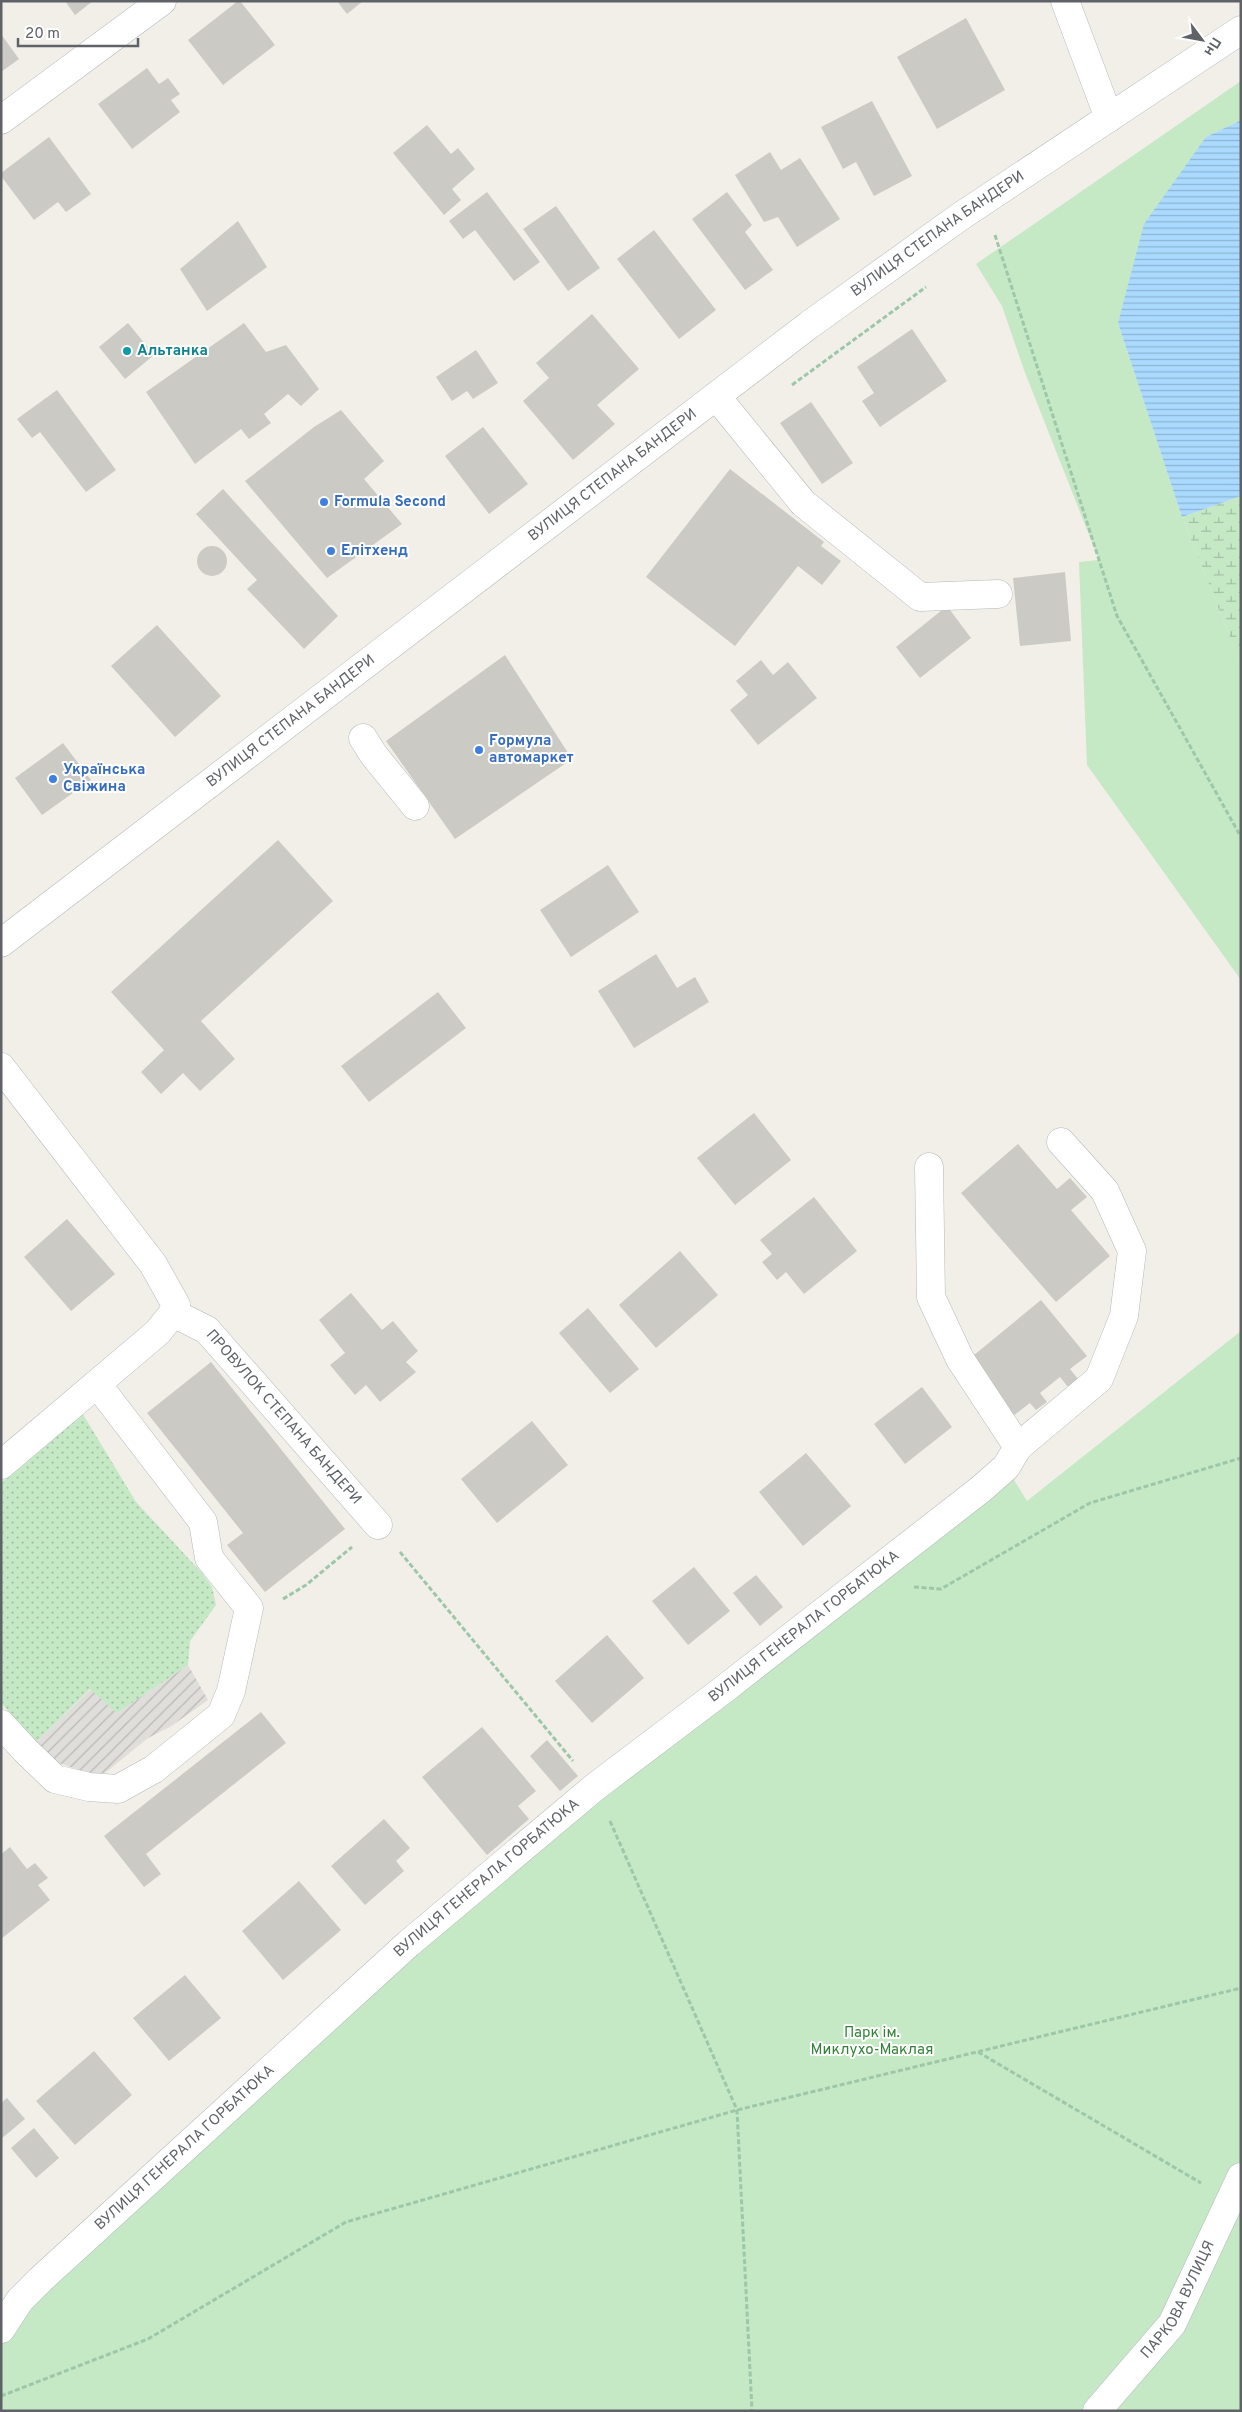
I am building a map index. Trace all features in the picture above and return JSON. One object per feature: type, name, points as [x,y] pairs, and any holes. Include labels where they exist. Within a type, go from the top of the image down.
[{"type":"street","points":[[1,120],[162,1]]},
{"type":"street","points":[[1065,1],[1109,118]]},
{"type":"street","name":"ВУЛИЦЯ СТЕПАНА БАНДЕРИ","points":[[1,943],[832,307],[984,201],[1241,30]]},
{"type":"street","points":[[716,396],[803,503],[920,597],[998,594]]},
{"type":"street","points":[[363,738],[373,754],[415,806]]},
{"type":"street","points":[[1,1067],[153,1264],[176,1305],[173,1313],[158,1332],[1,1465]]},
{"type":"street","name":"ВУЛИЦЯ ГЕНЕРАЛА ГОРБАТЮКА","points":[[1,2329],[20,2300],[41,2279],[408,1944],[595,1787],[981,1489],[1012,1457],[1099,1378],[1124,1316],[1132,1251],[1105,1191],[1061,1142]]},
{"type":"street","points":[[929,1167],[931,1297],[960,1359],[1012,1457]]},
{"type":"street","name":"ПРОВУЛОК СТЕПАНА БАНДЕРИ","points":[[173,1313],[207,1330],[378,1525]]},
{"type":"street","points":[[1,1724],[55,1779],[89,1787],[118,1789],[154,1769],[221,1716],[231,1691],[249,1608],[209,1558],[203,1522],[97,1384]]},
{"type":"street","name":"ПАРКОВА ВУЛИЦЯ","points":[[1097,2411],[1172,2324],[1235,2188]]},
{"type":"path","points":[[984,201],[1117,616],[1241,837]]},
{"type":"path","points":[[988,242],[1004,231]]},
{"type":"path","points":[[787,389],[931,284]]},
{"type":"path","points":[[861,1582],[941,1589],[1090,1503],[1241,1458]]},
{"type":"path","points":[[249,1608],[270,1608],[306,1585],[378,1525],[595,1787],[737,2110],[752,2411]]},
{"type":"path","points":[[1,2396],[148,2339],[346,2222],[737,2110],[1241,1988]]},
{"type":"path","points":[[977,2052],[1235,2188]]},
{"type":"shaded area","points":[[188,1665],[208,1700],[170,1727],[148,1738],[105,1773],[87,1773],[59,1763],[36,1742],[91,1689],[117,1713]]},
{"type":"green space","points":[[1241,81],[1241,120],[1206,137],[1131,278],[1118,323],[1182,517],[1241,665],[1241,980],[1087,765],[1079,562],[1099,560],[1024,370],[1002,306],[976,264]]},
{"type":"green space","points":[[1241,496],[1241,665],[1182,517]]},
{"type":"green space","name":"Парк ім. Миклухо-Маклая","points":[[1241,1331],[1241,2411],[1,2411],[1,2329],[408,1944],[1006,1467],[1027,1501]]},
{"type":"green space","points":[[81,1411],[136,1502],[202,1573],[212,1587],[216,1605],[190,1641],[188,1665],[117,1713],[90,1689],[36,1742],[1,1703],[1,1483]]},
{"type":"water","points":[[1241,120],[1241,496],[1182,517],[1118,323],[1144,224],[1206,137]]},
{"type":"building","points":[[65,1],[93,1],[75,15]]},
{"type":"building","points":[[240,1],[275,45],[223,85],[188,40]]},
{"type":"building","points":[[337,1],[363,1],[347,14]]},
{"type":"building","points":[[966,18],[1005,90],[937,129],[897,57]]},
{"type":"building","points":[[1,34],[19,59],[1,72]]},
{"type":"building","points":[[147,68],[159,84],[168,78],[180,94],[171,100],[180,112],[132,149],[98,104]]},
{"type":"building","points":[[872,101],[912,176],[874,196],[856,162],[843,169],[821,127]]},
{"type":"building","points":[[427,125],[451,154],[458,148],[475,169],[452,189],[461,200],[444,215],[393,153]]},
{"type":"building","points":[[49,137],[91,194],[66,212],[58,202],[34,220],[1,176],[1,173]]},
{"type":"building","points":[[770,152],[781,170],[800,158],[840,219],[797,247],[778,217],[764,222],[735,175]]},
{"type":"building","points":[[487,192],[540,262],[514,281],[475,230],[463,239],[449,221]]},
{"type":"building","points":[[727,192],[752,225],[745,232],[773,270],[745,290],[692,219]]},
{"type":"building","points":[[556,206],[600,268],[568,291],[523,229]]},
{"type":"building","points":[[238,221],[267,267],[207,311],[180,269]]},
{"type":"building","points":[[654,230],[716,310],[679,339],[617,259]]},
{"type":"building","points":[[592,314],[639,369],[597,405],[615,424],[573,460],[523,401],[549,378],[536,363]]},
{"type":"building","name":"Альтанка","points":[[128,323],[154,355],[125,379],[99,347]]},
{"type":"building","points":[[244,323],[266,352],[286,345],[319,389],[301,406],[288,394],[264,414],[271,423],[249,439],[241,429],[195,464],[146,392]]},
{"type":"building","points":[[912,329],[947,381],[880,427],[862,401],[874,393],[857,367]]},
{"type":"building","points":[[476,350],[498,383],[473,399],[467,391],[452,401],[436,377]]},
{"type":"building","points":[[57,390],[116,470],[86,492],[40,432],[32,438],[17,419]]},
{"type":"building","points":[[811,402],[853,463],[822,484],[780,423]]},
{"type":"building","name":"Formula Second","points":[[341,410],[384,461],[364,479],[402,524],[327,578],[245,481],[314,427]]},
{"type":"building","points":[[483,427],[528,484],[489,514],[445,456]]},
{"type":"building","points":[[730,469],[824,542],[821,546],[841,561],[822,585],[798,566],[735,646],[646,577]]},
{"type":"building","points":[[223,489],[338,616],[304,649],[247,589],[257,580],[196,514]]},
{"type":"building","points":[[212,546],[223,550],[227,561],[223,572],[212,576],[201,572],[197,561],[201,550]]},
{"type":"building","points":[[1065,572],[1071,641],[1020,646],[1013,578]]},
{"type":"building","points":[[947,606],[971,638],[920,678],[896,647]]},
{"type":"building","points":[[157,625],[221,696],[175,737],[111,666]]},
{"type":"building","name":"Fормула автомаркет","points":[[505,655],[572,759],[455,839],[386,741]]},
{"type":"building","points":[[761,660],[773,675],[788,662],[817,698],[758,745],[730,710],[748,695],[736,681]]},
{"type":"building","name":"Українська Свіжина","points":[[63,743],[91,780],[42,815],[15,778]]},
{"type":"building","points":[[278,840],[333,901],[201,1021],[235,1059],[200,1091],[183,1073],[161,1094],[141,1072],[164,1050],[111,992]]},
{"type":"building","points":[[608,865],[639,912],[571,957],[540,910]]},
{"type":"building","points":[[656,954],[677,988],[695,977],[709,1002],[634,1048],[598,991]]},
{"type":"building","points":[[438,992],[466,1028],[369,1102],[341,1066]]},
{"type":"building","points":[[754,1113],[791,1160],[735,1205],[697,1158]]},
{"type":"building","points":[[1018,1144],[1057,1189],[1070,1178],[1087,1197],[1071,1210],[1110,1256],[1056,1302],[961,1193]]},
{"type":"building","points":[[814,1197],[857,1251],[804,1294],[786,1272],[777,1280],[762,1262],[772,1254],[760,1240]]},
{"type":"building","points":[[67,1219],[115,1274],[71,1311],[24,1257]]},
{"type":"building","points":[[680,1251],[718,1295],[656,1348],[619,1305]]},
{"type":"building","points":[[351,1293],[382,1330],[393,1321],[418,1351],[406,1362],[416,1372],[380,1402],[366,1385],[355,1395],[330,1365],[345,1353],[319,1320]]},
{"type":"building","points":[[1041,1300],[1087,1356],[1070,1369],[1078,1379],[1068,1387],[1060,1377],[1040,1393],[1047,1402],[1036,1410],[1030,1403],[1013,1416],[968,1360]]},
{"type":"building","points":[[588,1308],[639,1369],[610,1393],[559,1333]]},
{"type":"building","points":[[211,1362],[345,1529],[265,1592],[227,1545],[243,1533],[147,1413]]},
{"type":"building","points":[[922,1387],[952,1427],[905,1464],[874,1424]]},
{"type":"building","points":[[532,1421],[568,1465],[497,1523],[461,1479]]},
{"type":"building","points":[[806,1453],[851,1506],[803,1546],[759,1492]]},
{"type":"building","points":[[694,1567],[730,1611],[688,1645],[652,1601]]},
{"type":"building","points":[[756,1575],[783,1607],[760,1626],[733,1593]]},
{"type":"building","points":[[607,1635],[644,1678],[592,1723],[555,1681]]},
{"type":"building","points":[[261,1712],[286,1743],[146,1854],[161,1874],[144,1887],[104,1836]]},
{"type":"building","points":[[482,1727],[536,1791],[518,1806],[529,1819],[487,1855],[422,1777]]},
{"type":"building","points":[[547,1740],[578,1776],[560,1791],[530,1756]]},
{"type":"building","points":[[384,1819],[410,1848],[396,1861],[404,1871],[365,1905],[331,1866]]},
{"type":"building","points":[[10,1847],[27,1869],[35,1863],[48,1878],[38,1885],[50,1900],[1,1939],[1,1854]]},
{"type":"building","points":[[299,1881],[341,1930],[283,1980],[242,1931]]},
{"type":"building","points":[[185,1975],[221,2018],[169,2061],[133,2018]]},
{"type":"building","points":[[94,2051],[132,2095],[75,2145],[36,2101]]},
{"type":"building","points":[[7,2098],[25,2119],[1,2139],[1,2103]]},
{"type":"building","points":[[34,2128],[59,2158],[36,2178],[11,2148]]},
{"type":"place","name":"Альтанка","points":[[127,351]]},
{"type":"place","name":"Formula Second","points":[[324,502]]},
{"type":"place","name":"Елітхенд","points":[[331,551]]},
{"type":"place","name":"Fормула автомаркет","points":[[479,750]]},
{"type":"place","name":"Українська Свіжина","points":[[53,779]]}]
